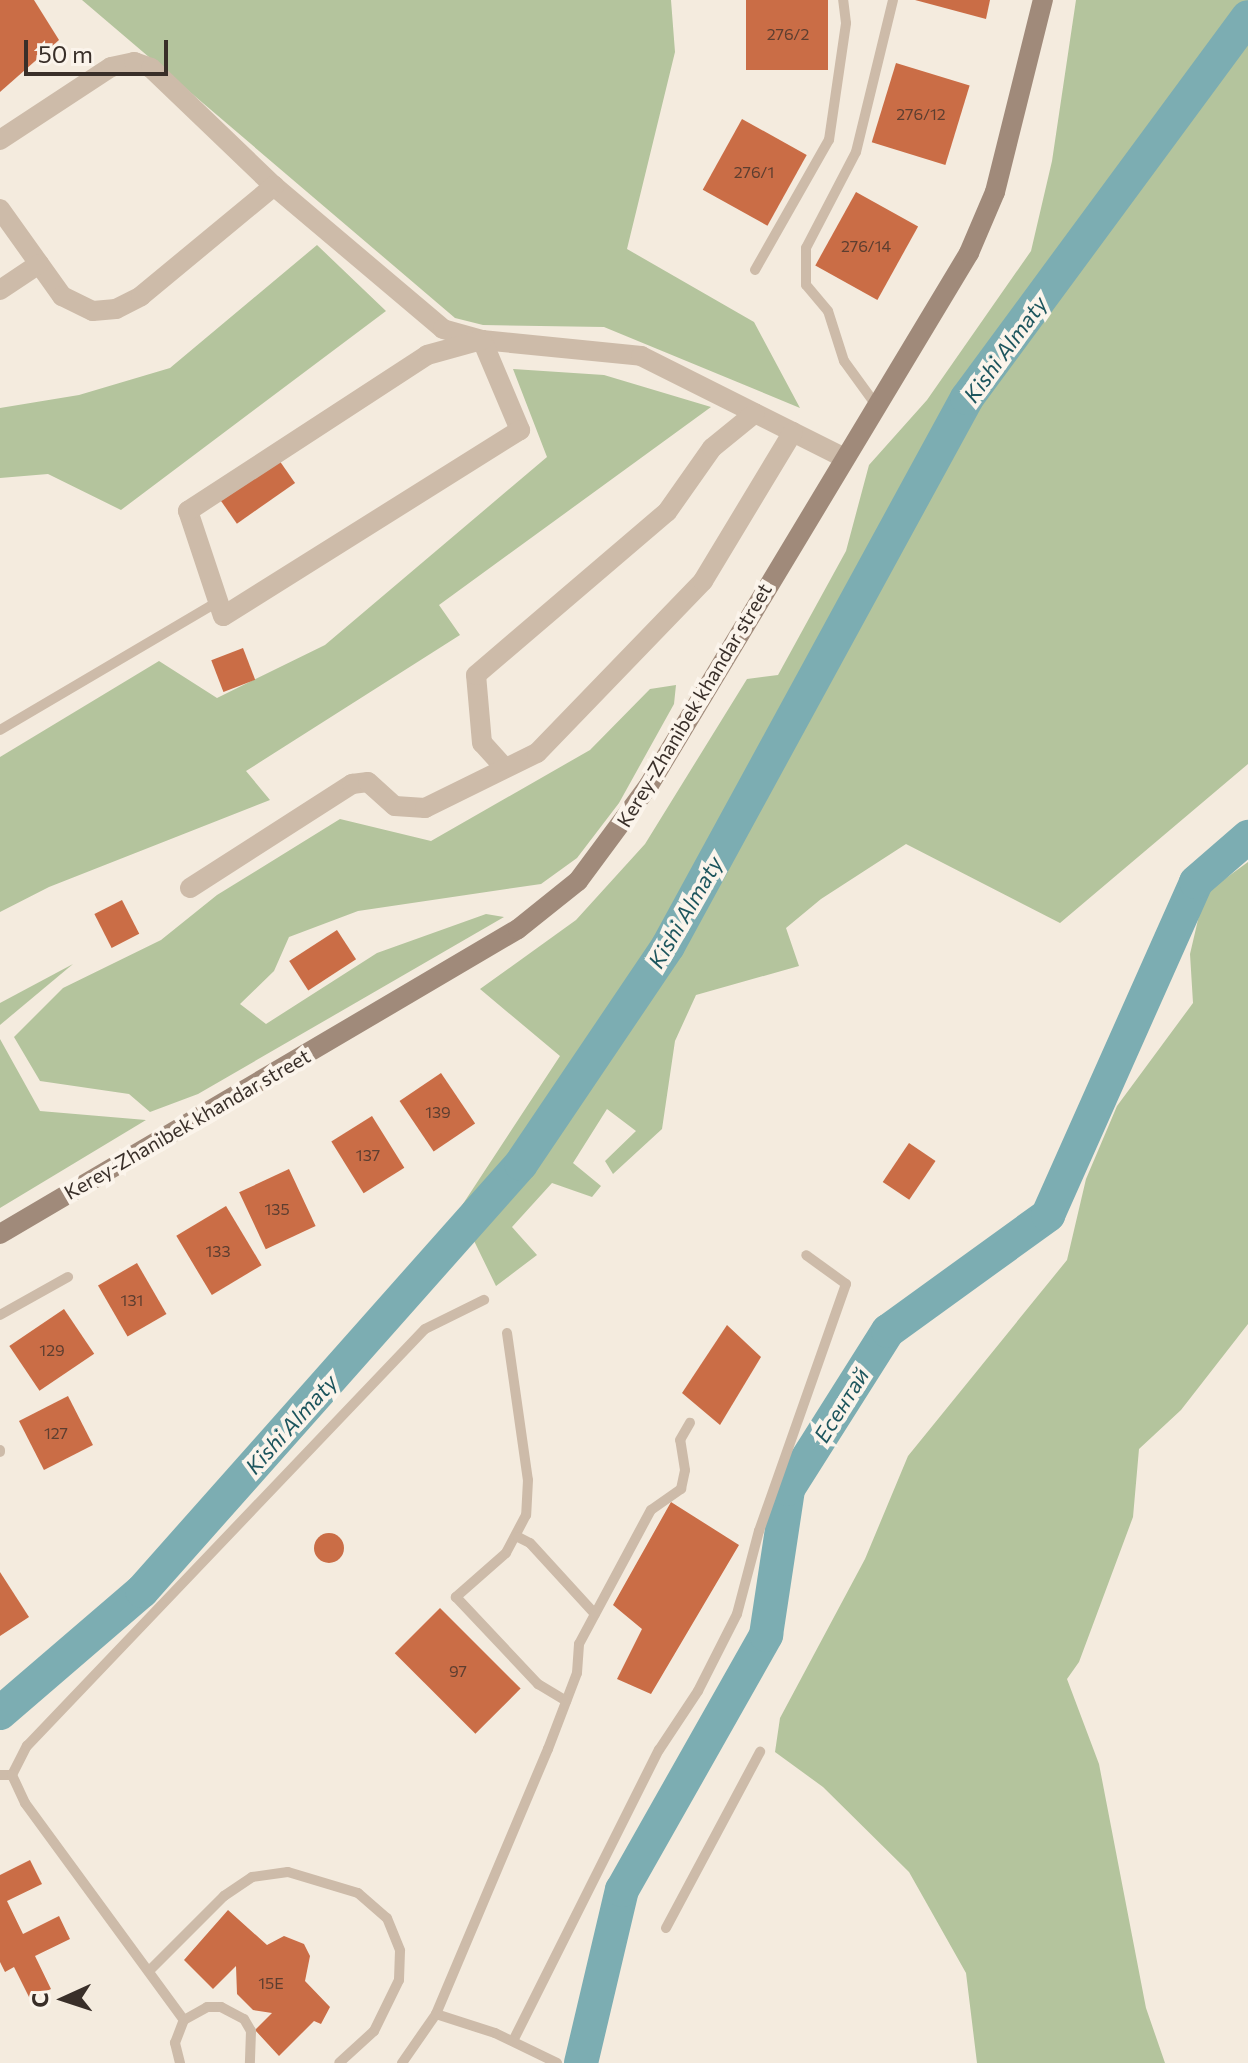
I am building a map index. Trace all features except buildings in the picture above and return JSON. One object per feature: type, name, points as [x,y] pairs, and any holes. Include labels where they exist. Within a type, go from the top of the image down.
[{"type":"main road","name":"Kerey-Zhanibek khandar street","points":[[0,1234],[518,929],[578,881],[649,785],[843,457],[969,253],[995,192],[1043,0]]},
{"type":"street","points":[[0,140],[111,67],[134,62],[151,68],[274,186],[443,329],[482,340],[641,356],[843,457]]},
{"type":"street","points":[[0,209],[62,296],[93,311],[116,309],[141,296],[274,186]]},
{"type":"street","points":[[0,290],[39,264]]},
{"type":"street","points":[[482,340],[520,430],[223,616],[188,511],[427,355],[482,340]]},
{"type":"street","points":[[503,766],[482,743],[476,675],[657,522],[712,448],[755,413]]},
{"type":"street","points":[[190,888],[352,784],[368,782],[395,806],[425,808],[503,766],[537,753],[703,581],[793,432]]},
{"type":"lane","points":[[755,270],[829,140],[846,23],[843,0]]},
{"type":"lane","points":[[876,405],[844,361],[828,311],[806,285],[806,248],[856,152],[893,0]]},
{"type":"lane","points":[[0,730],[219,601]]},
{"type":"lane","points":[[513,2041],[659,1750],[698,1691],[737,1614],[759,1531],[846,1284],[806,1255]]},
{"type":"lane","points":[[0,1315],[68,1277]]},
{"type":"lane","points":[[12,1775],[27,1746],[425,1329],[484,1300]]},
{"type":"lane","points":[[507,1333],[528,1480],[518,1537],[456,1597],[538,1684],[566,1701]]},
{"type":"lane","points":[[402,2063],[436,2014],[577,1673],[579,1644],[651,1510],[681,1489],[685,1470],[680,1440],[690,1423]]},
{"type":"lane","points":[[518,1537],[530,1543],[595,1614]]},
{"type":"lane","points":[[666,1928],[760,1752]]},
{"type":"lane","points":[[0,1775],[12,1775]]},
{"type":"lane","points":[[12,1775],[25,1803],[184,2020]]},
{"type":"lane","points":[[150,1970],[224,1896],[252,1877],[288,1872],[358,1893],[387,1918],[400,1951],[399,1980],[374,2031],[339,2063]]},
{"type":"lane","points":[[180,2063],[175,2043],[184,2020],[207,2007],[233,2011],[251,2031],[250,2063]]},
{"type":"lane","points":[[436,2014],[513,2041],[553,2061]]},
{"type":"green space","points":[[82,0],[671,0],[675,52],[627,249],[754,322],[800,408],[604,327],[483,325],[455,318]]},
{"type":"green space","points":[[1076,0],[1248,0],[1248,764],[1060,923],[906,844],[821,899],[786,928],[799,966],[696,995],[675,1041],[662,1129],[613,1174],[605,1161],[636,1131],[607,1109],[573,1163],[601,1186],[592,1197],[552,1183],[512,1227],[537,1255],[496,1286],[459,1210],[560,1056],[480,989],[576,920],[645,844],[747,679],[778,675],[846,551],[869,465],[927,400],[1031,251],[1052,161]]},
{"type":"green space","points":[[317,245],[386,311],[121,510],[48,474],[0,478],[0,408],[79,395],[170,368]]},
{"type":"green space","points":[[513,369],[604,375],[711,407],[439,605],[460,635],[246,771],[270,800],[49,887],[0,912],[0,757],[159,661],[217,698],[325,645],[547,457]]},
{"type":"green space","points":[[676,685],[674,704],[619,803],[577,858],[541,884],[358,911],[289,937],[274,971],[240,1004],[266,1024],[377,953],[486,914],[504,917],[198,1094],[150,1112],[129,1094],[40,1081],[14,1037],[63,988],[161,940],[217,895],[340,819],[431,841],[590,750],[650,689]]},
{"type":"green space","points":[[1248,862],[1248,1324],[1181,1410],[1139,1449],[1133,1517],[1079,1662],[1067,1679],[1099,1764],[1146,2008],[1165,2063],[977,2063],[966,1973],[909,1872],[823,1787],[775,1752],[780,1718],[865,1559],[908,1456],[1067,1260],[1086,1179],[1117,1106],[1193,1003],[1190,954],[1204,894]]},
{"type":"green space","points":[[73,964],[0,1025],[0,1003]]},
{"type":"green space","points":[[0,1039],[40,1111],[146,1120],[0,1208]]},
{"type":"waterway","name":"Kіshі Almaty","points":[[0,1713],[142,1591],[521,1164],[668,946],[967,398],[1248,17]]},
{"type":"waterway","name":"Есентай","points":[[581,2063],[622,1890],[766,1635],[788,1489],[888,1331],[1048,1215],[1196,882],[1248,837]]}]
